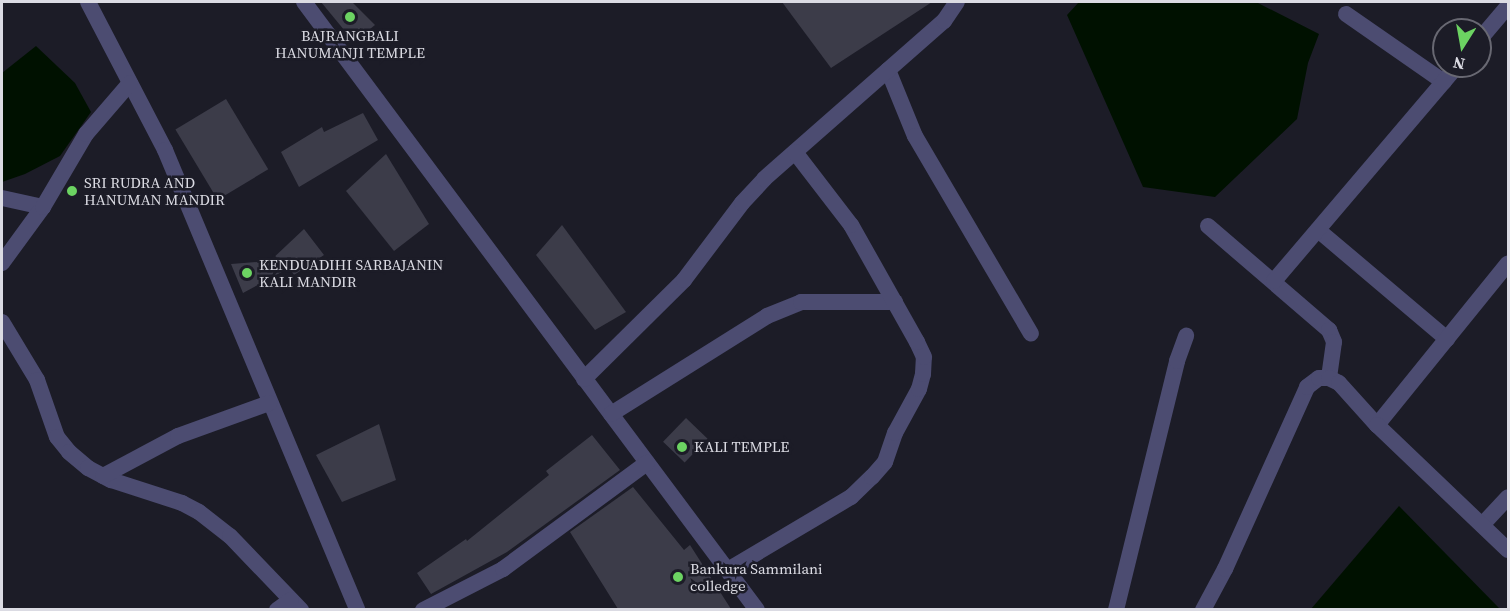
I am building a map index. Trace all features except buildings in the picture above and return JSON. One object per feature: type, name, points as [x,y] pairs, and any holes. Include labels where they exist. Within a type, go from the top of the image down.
[{"type":"street","points":[[88,2],[165,150],[357,609]]},
{"type":"street","points":[[304,2],[757,609]]},
{"type":"street","points":[[584,379],[684,280],[742,203],[795,152],[944,21],[957,2]]},
{"type":"street","points":[[1492,25],[1509,6]]},
{"type":"street","points":[[1347,14],[1444,82]]},
{"type":"street","points":[[888,70],[915,136],[1031,334]]},
{"type":"street","points":[[1274,281],[1447,78]]},
{"type":"street","points":[[2,264],[43,207],[86,134],[130,83]]},
{"type":"street","points":[[728,570],[851,497],[885,462],[896,433],[919,388],[923,374],[924,357],[851,225],[795,152]]},
{"type":"street","points":[[2,198],[43,207]]},
{"type":"street","points":[[1208,226],[1329,330],[1334,342],[1329,378]]},
{"type":"street","points":[[1318,230],[1447,339]]},
{"type":"street","points":[[1377,424],[1509,263]]},
{"type":"street","points":[[611,414],[758,321],[801,302],[895,303]]},
{"type":"street","points":[[2,322],[37,380],[57,437],[69,452],[103,476],[182,503],[199,512],[236,542],[290,606]]},
{"type":"street","points":[[1116,609],[1177,361],[1186,336]]},
{"type":"street","points":[[1203,609],[1226,570],[1307,387],[1319,378],[1329,378],[1339,383],[1377,424],[1509,550]]},
{"type":"street","points":[[103,476],[178,436],[269,403]]},
{"type":"street","points":[[423,609],[502,569],[647,463]]},
{"type":"street","points":[[1482,525],[1509,497]]},
{"type":"shaded area","points":[[1079,2],[1256,2],[1319,34],[1308,63],[1297,119],[1215,197],[1143,187],[1067,15]]},
{"type":"shaded area","points":[[36,46],[75,83],[91,112],[60,156],[25,174],[2,182],[2,73]]},
{"type":"shaded area","points":[[1399,506],[1500,609],[1311,609]]},
{"type":"place","name":"BAJRANGBALI HANUMANJI TEMPLE","points":[[350,17]]},
{"type":"place","name":"SRI RUDRA AND HANUMAN MANDIR","points":[[72,191]]},
{"type":"place","name":"KENDUADIHI SARBAJANIN KALI MANDIR","points":[[247,273]]},
{"type":"place","name":"KALI TEMPLE","points":[[682,447]]},
{"type":"place","name":"Bankura Sammilani colledge","points":[[678,577]]}]
